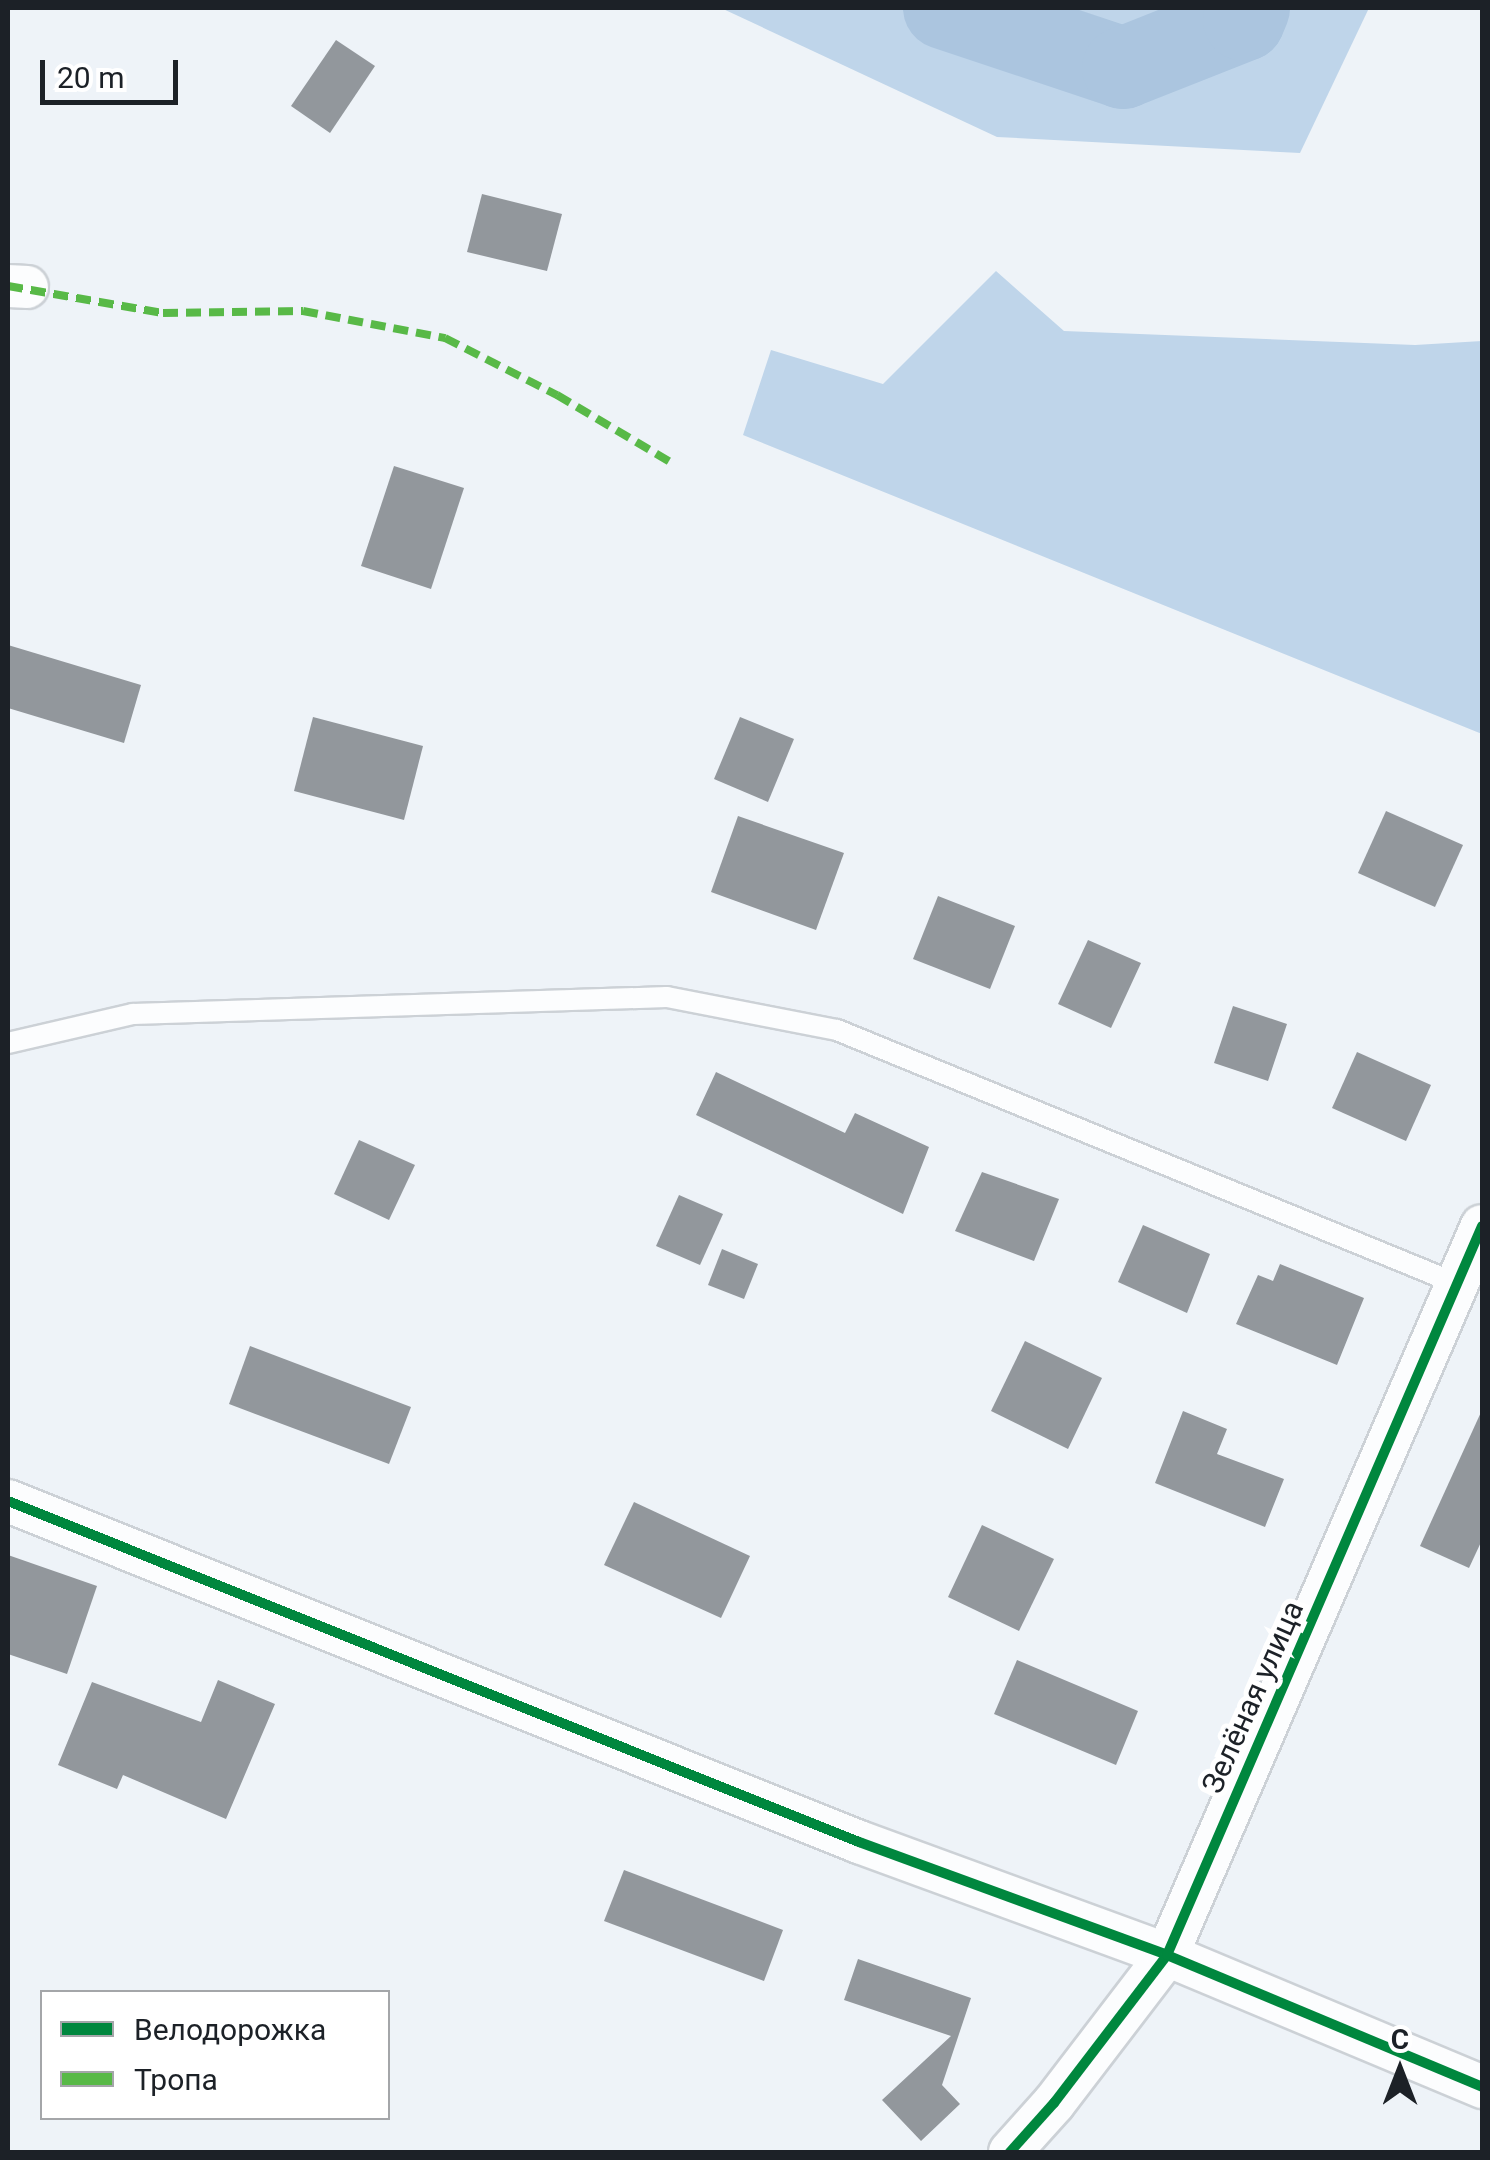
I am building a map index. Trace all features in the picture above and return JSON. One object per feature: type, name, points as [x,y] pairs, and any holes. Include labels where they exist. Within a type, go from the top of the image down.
[{"type":"street","name":"Зелёная улица","points":[[1010,2152],[1054,2104],[1168,1955],[1482,1226]]},
{"type":"street","points":[[8,1501],[859,1842],[1168,1955],[1482,2087]]},
{"type":"lane","points":[[8,1043],[133,1014],[667,997],[837,1030],[1460,1284]]},
{"type":"shaded area","points":[[721,8],[1369,8],[1300,153],[997,137]]},
{"type":"shaded area","points":[[996,271],[1064,331],[1415,345],[1482,341],[1482,734],[743,435],[771,350],[883,384]]},
{"type":"building","points":[[336,40],[375,66],[330,133],[291,106]]},
{"type":"building","points":[[482,194],[562,214],[547,271],[467,252]]},
{"type":"building","points":[[394,466],[464,488],[431,589],[361,566]]},
{"type":"building","points":[[8,645],[141,685],[124,743],[8,708]]},
{"type":"building","points":[[313,717],[423,746],[404,820],[294,791]]},
{"type":"building","points":[[740,717],[794,739],[768,802],[714,779]]},
{"type":"building","points":[[1386,811],[1463,845],[1435,907],[1358,873]]},
{"type":"building","points":[[738,816],[844,853],[816,930],[711,892]]},
{"type":"building","points":[[938,896],[1015,926],[990,989],[913,959]]},
{"type":"building","points":[[1088,940],[1141,963],[1111,1028],[1058,1004]]},
{"type":"building","points":[[1233,1006],[1287,1024],[1268,1081],[1214,1063]]},
{"type":"building","points":[[1357,1052],[1431,1085],[1406,1141],[1332,1108]]},
{"type":"building","points":[[716,1072],[845,1133],[855,1113],[929,1147],[903,1214],[696,1115]]},
{"type":"building","points":[[359,1140],[415,1165],[389,1220],[334,1194]]},
{"type":"building","points":[[982,1172],[1059,1199],[1034,1261],[955,1231]]},
{"type":"building","points":[[679,1195],[723,1214],[700,1265],[656,1246]]},
{"type":"building","points":[[1143,1225],[1210,1254],[1187,1313],[1118,1282]]},
{"type":"building","points":[[722,1249],[758,1264],[744,1299],[708,1285]]},
{"type":"building","points":[[1280,1264],[1364,1298],[1337,1365],[1236,1324],[1258,1275],[1273,1281]]},
{"type":"building","points":[[1025,1341],[1102,1378],[1068,1449],[991,1411]]},
{"type":"building","points":[[250,1346],[411,1407],[389,1464],[229,1404]]},
{"type":"building","points":[[1482,1410],[1482,1540],[1469,1568],[1420,1546]]},
{"type":"building","points":[[1183,1411],[1227,1429],[1217,1454],[1284,1479],[1265,1527],[1155,1483]]},
{"type":"building","points":[[634,1502],[750,1556],[721,1618],[604,1565]]},
{"type":"building","points":[[982,1525],[1054,1559],[1019,1631],[948,1597]]},
{"type":"building","points":[[8,1555],[97,1586],[67,1674],[8,1654]]},
{"type":"building","points":[[1017,1660],[1138,1711],[1116,1765],[994,1714]]},
{"type":"building","points":[[218,1680],[275,1704],[226,1819],[123,1775],[117,1789],[58,1765],[92,1682],[201,1722]]},
{"type":"building","points":[[624,1870],[783,1930],[764,1981],[604,1921]]},
{"type":"building","points":[[858,1959],[971,1998],[942,2085],[960,2104],[921,2141],[882,2100],[951,2036],[844,2000]]},
{"type":"waterway","points":[[944,8],[1123,68],[1244,20],[1249,8]]},
{"type":"marked path","points":[[8,286],[163,313],[303,311],[445,338],[557,395],[672,463]]},
{"type":"cycle path","points":[[1010,2152],[1054,2103],[1167,1955],[1482,1226]]},
{"type":"cycle path","points":[[8,1501],[859,1842],[1167,1955],[1482,2087]]}]
